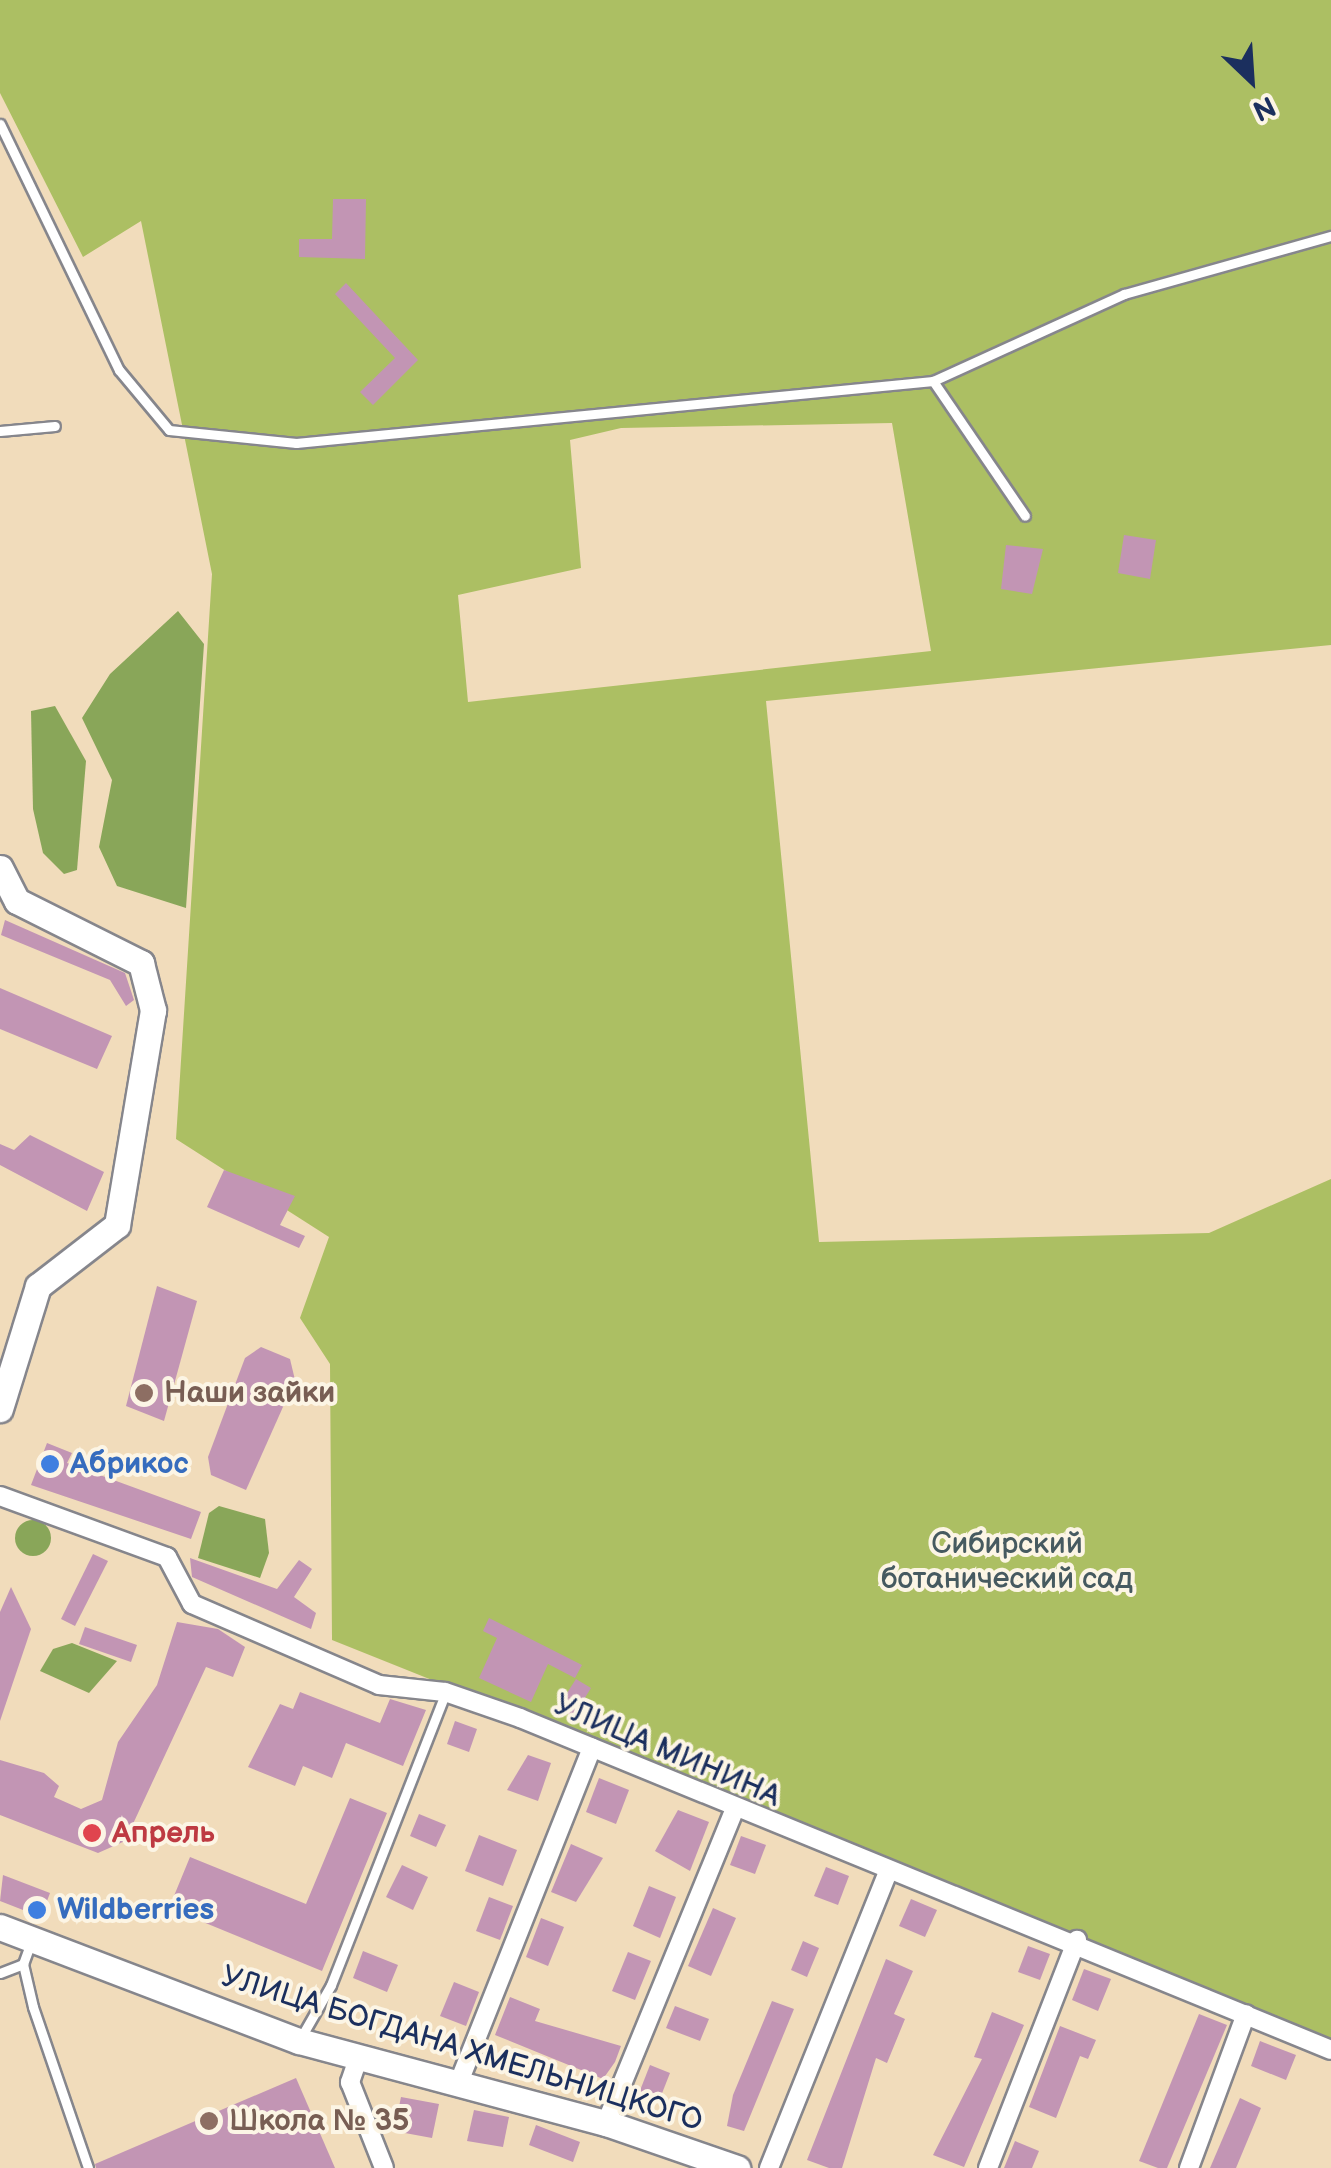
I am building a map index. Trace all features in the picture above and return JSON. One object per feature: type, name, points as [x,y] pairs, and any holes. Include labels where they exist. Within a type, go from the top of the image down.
[{"type":"street","points":[[0,868],[28,908],[141,963],[153,1010],[117,1225],[38,1286],[0,1409]]},
{"type":"street","name":"УЛИЦА МИНИНА","points":[[0,1496],[167,1557],[192,1604],[379,1684],[446,1692],[592,1748],[734,1811],[1077,1940],[1331,2050]]},
{"type":"street","points":[[460,2082],[592,1748]]},
{"type":"street","points":[[606,2122],[734,1811]]},
{"type":"street","points":[[769,2168],[888,1870]]},
{"type":"street","name":"УЛИЦА БОГДАНА ХМЕЛЬНИЦКОГО","points":[[0,1926],[27,1951],[299,2041],[606,2122],[737,2168]]},
{"type":"street","points":[[988,2168],[1077,1940]]},
{"type":"street","points":[[1188,2168],[1246,2014]]},
{"type":"street","points":[[359,2056],[350,2082],[384,2168]]},
{"type":"lane","points":[[0,124],[119,370],[169,430],[323,445],[434,426],[933,381],[1124,294],[1331,236]]},
{"type":"lane","points":[[933,381],[1025,516]]},
{"type":"lane","points":[[0,431],[55,426]]},
{"type":"lane","points":[[299,2041],[331,1985],[446,1692]]},
{"type":"lane","points":[[0,1973],[27,1951],[88,2168]]},
{"type":"green space","name":"Сибирский ботанический сад","points":[[0,0],[1331,0],[1331,645],[766,701],[819,1242],[1209,1233],[1331,1179],[1331,2040],[332,1640],[330,1364],[300,1318],[329,1237],[176,1139],[212,574],[141,221],[83,257],[0,93]],"holes":[[[892,423],[931,651],[468,702],[458,595],[581,568],[570,440],[621,428]]]},
{"type":"green space","points":[[178,611],[204,644],[186,908],[117,886],[99,847],[112,780],[82,718],[110,674]]},
{"type":"green space","points":[[55,706],[86,761],[77,870],[64,874],[43,853],[33,809],[31,711]]},
{"type":"green space","points":[[219,1506],[265,1519],[269,1553],[260,1578],[198,1558],[209,1513]]},
{"type":"green space","points":[[33,1520],[46,1525],[51,1538],[46,1551],[33,1556],[20,1551],[15,1538],[20,1525]]},
{"type":"green space","points":[[72,1643],[117,1661],[89,1693],[40,1671],[53,1649]]},
{"type":"building","points":[[333,199],[366,199],[365,259],[299,257],[299,239],[332,239]]},
{"type":"building","points":[[346,283],[418,360],[373,405],[360,392],[395,358],[335,294]]},
{"type":"building","points":[[1124,535],[1156,540],[1150,579],[1118,573]]},
{"type":"building","points":[[1006,545],[1043,549],[1032,594],[1001,589]]},
{"type":"building","points":[[5,920],[125,973],[134,1000],[126,1006],[110,980],[1,935]]},
{"type":"building","points":[[0,988],[112,1036],[97,1069],[0,1029]]},
{"type":"building","points":[[30,1135],[104,1172],[87,1211],[0,1165],[0,1144],[14,1150]]},
{"type":"building","points":[[224,1170],[295,1196],[280,1225],[305,1236],[299,1248],[207,1207]]},
{"type":"building","points":[[157,1286],[197,1301],[164,1421],[126,1406]]},
{"type":"building","points":[[261,1347],[290,1359],[295,1380],[246,1490],[211,1475],[208,1457],[245,1358]]},
{"type":"building","points":[[47,1443],[72,1453],[67,1463],[201,1512],[191,1539],[31,1485]]},
{"type":"building","points":[[93,1554],[108,1561],[75,1626],[61,1619]]},
{"type":"building","points":[[190,1558],[277,1589],[299,1560],[312,1569],[294,1597],[316,1613],[311,1629],[192,1577]]},
{"type":"building","points":[[11,1587],[31,1629],[0,1721],[0,1612]]},
{"type":"building","points":[[489,1618],[582,1665],[575,1678],[548,1664],[531,1702],[479,1678],[497,1638],[483,1631]]},
{"type":"building","points":[[177,1622],[218,1629],[245,1647],[233,1677],[206,1667],[125,1841],[98,1853],[0,1815],[0,1760],[44,1773],[59,1786],[54,1797],[81,1809],[102,1800],[118,1742],[157,1685]]},
{"type":"building","points":[[85,1627],[137,1645],[131,1662],[79,1644]]},
{"type":"building","points":[[576,1679],[591,1688],[573,1717],[558,1707]]},
{"type":"building","points":[[300,1692],[380,1723],[390,1699],[426,1710],[403,1766],[346,1743],[332,1778],[303,1766],[295,1786],[248,1767],[280,1704],[293,1709]]},
{"type":"building","points":[[455,1721],[477,1729],[469,1752],[447,1744]]},
{"type":"building","points":[[528,1755],[551,1763],[538,1801],[507,1790]]},
{"type":"building","points":[[599,1778],[629,1790],[616,1824],[586,1812]]},
{"type":"building","points":[[350,1798],[387,1813],[322,1971],[169,1908],[190,1857],[306,1904]]},
{"type":"building","points":[[678,1810],[709,1822],[690,1871],[655,1851]]},
{"type":"building","points":[[419,1814],[446,1825],[436,1847],[410,1836]]},
{"type":"building","points":[[479,1835],[517,1850],[503,1886],[465,1871]]},
{"type":"building","points":[[741,1836],[766,1845],[755,1874],[730,1865]]},
{"type":"building","points":[[571,1844],[603,1858],[576,1902],[551,1892]]},
{"type":"building","points":[[402,1865],[428,1877],[413,1910],[386,1897]]},
{"type":"building","points":[[826,1867],[849,1876],[838,1905],[814,1896]]},
{"type":"building","points":[[3,1875],[50,1893],[41,1917],[0,1901]]},
{"type":"building","points":[[649,1886],[676,1897],[660,1938],[633,1926]]},
{"type":"building","points":[[489,1897],[513,1906],[500,1940],[476,1931]]},
{"type":"building","points":[[911,1899],[937,1910],[925,1937],[899,1926]]},
{"type":"building","points":[[713,1908],[736,1918],[711,1976],[688,1966]]},
{"type":"building","points":[[541,1918],[564,1927],[548,1966],[526,1957]]},
{"type":"building","points":[[803,1941],[819,1948],[807,1977],[791,1970]]},
{"type":"building","points":[[1028,1946],[1050,1954],[1040,1980],[1018,1972]]},
{"type":"building","points":[[363,1951],[398,1965],[387,1992],[353,1978]]},
{"type":"building","points":[[628,1952],[651,1961],[635,2000],[612,1991]]},
{"type":"building","points":[[886,1959],[913,1971],[894,2014],[905,2019],[887,2063],[876,2058],[842,2168],[829,2168],[807,2160]]},
{"type":"building","points":[[1084,1969],[1111,1979],[1098,2011],[1072,2000]]},
{"type":"building","points":[[454,1982],[479,1992],[466,2026],[440,2016]]},
{"type":"building","points":[[510,1997],[540,2009],[535,2021],[621,2046],[603,2079],[495,2035]]},
{"type":"building","points":[[772,2001],[794,2009],[744,2131],[727,2126],[733,2095]]},
{"type":"building","points":[[675,2006],[709,2019],[700,2041],[666,2028]]},
{"type":"building","points":[[992,2012],[1024,2025],[964,2167],[933,2155],[982,2059],[974,2057]]},
{"type":"building","points":[[1199,2014],[1227,2025],[1167,2168],[1158,2168],[1139,2161]]},
{"type":"building","points":[[1060,2026],[1096,2040],[1088,2059],[1080,2056],[1056,2118],[1029,2107]]},
{"type":"building","points":[[1260,2041],[1296,2055],[1286,2080],[1251,2066]]},
{"type":"building","points":[[650,2065],[670,2073],[659,2101],[639,2093]]},
{"type":"building","points":[[296,2078],[335,2168],[96,2168],[95,2164]]},
{"type":"building","points":[[401,2097],[439,2104],[432,2138],[394,2131]]},
{"type":"building","points":[[1240,2098],[1261,2108],[1236,2168],[1210,2168]]},
{"type":"building","points":[[474,2110],[509,2117],[503,2147],[467,2141]]},
{"type":"building","points":[[536,2125],[580,2142],[573,2162],[529,2145]]},
{"type":"building","points":[[1015,2141],[1039,2151],[1032,2168],[1004,2168]]},
{"type":"place","name":"Наши зайки","points":[[144,1393]]},
{"type":"place","name":"Абрикос","points":[[50,1464]]},
{"type":"place","name":"Апрель","points":[[92,1833]]},
{"type":"place","name":"Wildberries","points":[[37,1910]]},
{"type":"place","name":"Школа № 35","points":[[209,2121]]}]
